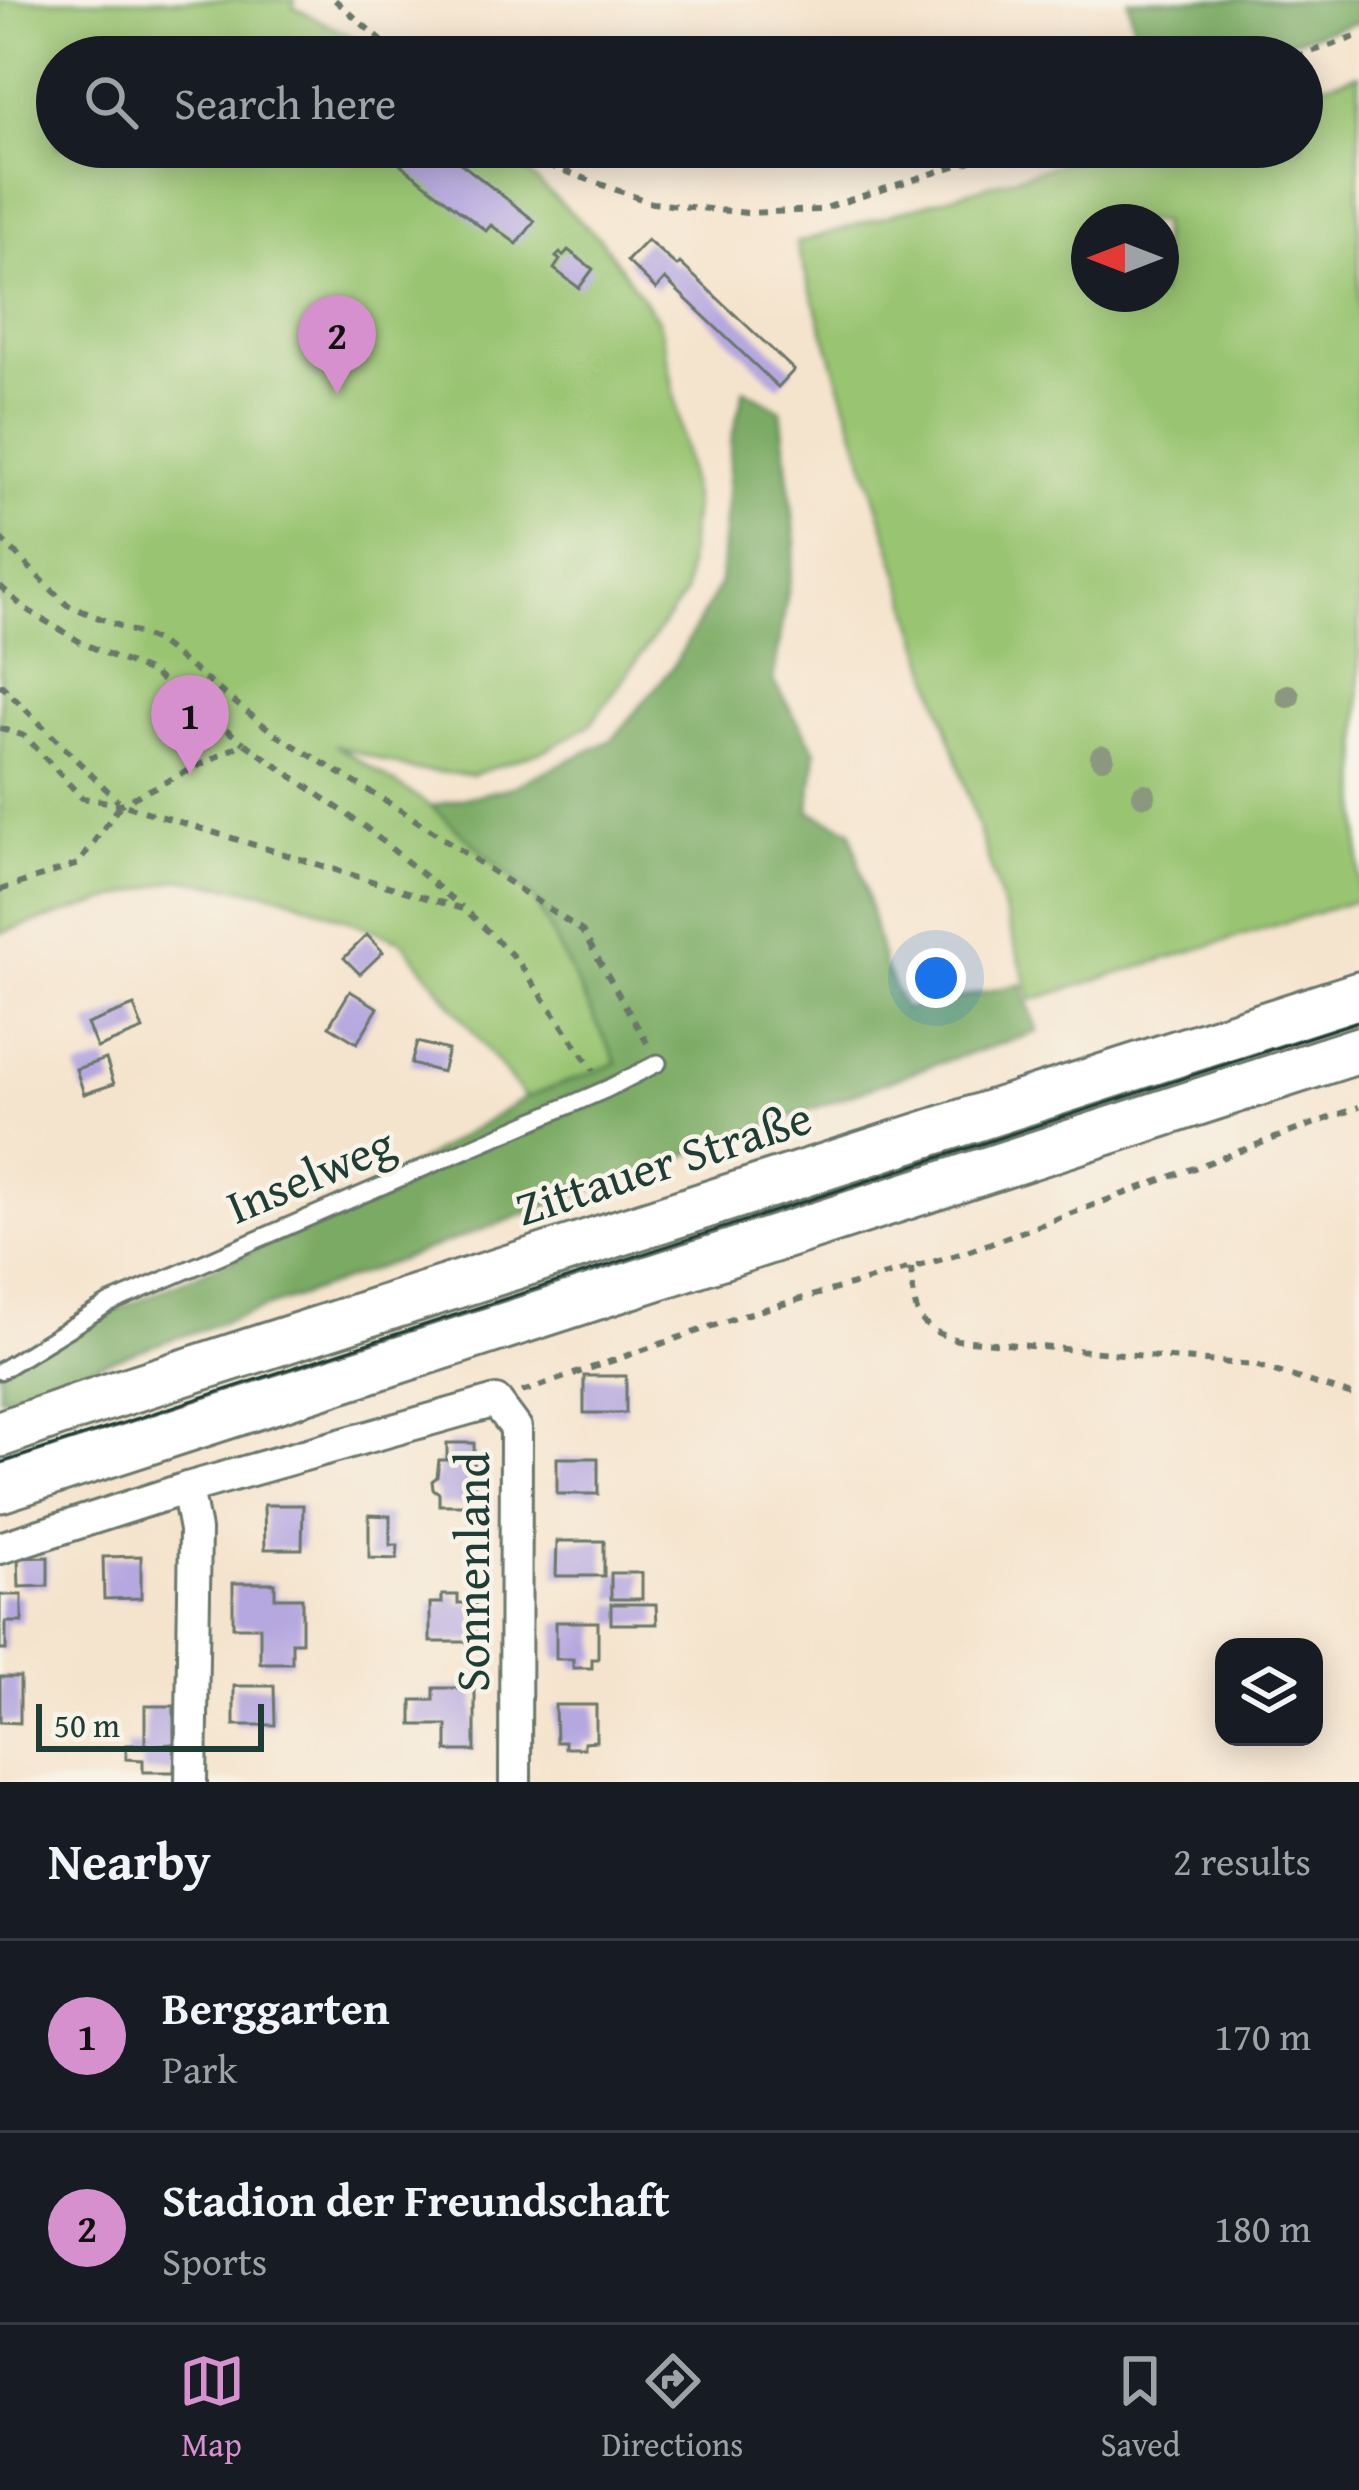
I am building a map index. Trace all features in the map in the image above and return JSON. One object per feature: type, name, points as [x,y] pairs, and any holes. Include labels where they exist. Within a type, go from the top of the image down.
[{"type":"main road","name":"Zittauer Straße","points":[[0,1434],[1359,994]]},
{"type":"main road","points":[[0,1489],[1359,1051]]},
{"type":"street","name":"Sonnenland","points":[[0,1548],[188,1488],[496,1401],[516,1428],[515,1782]]},
{"type":"street","points":[[188,1488],[194,1530],[191,1782]]},
{"type":"lane","name":"Inselweg","points":[[0,1371],[108,1304],[658,1063]]},
{"type":"path","points":[[334,0],[376,36]]},
{"type":"path","points":[[1323,48],[1359,36]]},
{"type":"path","points":[[556,168],[652,203],[747,213],[819,209],[948,168]]},
{"type":"path","points":[[0,538],[67,605],[158,641],[275,734],[402,811],[582,931],[658,1063]]},
{"type":"path","points":[[0,586],[24,608],[82,643],[152,674],[364,826],[466,910],[517,960],[607,1089]]},
{"type":"path","points":[[0,684],[121,804]]},
{"type":"path","points":[[0,728],[25,736],[82,798],[121,804],[466,910]]},
{"type":"path","points":[[0,890],[78,864],[121,804],[244,743]]},
{"type":"path","points":[[496,1401],[743,1315],[964,1253],[1359,1107]]},
{"type":"path","points":[[911,1268],[921,1323],[957,1340],[1256,1364],[1359,1397]]},
{"type":"green space","points":[[0,0],[295,0],[293,7],[350,36],[36,36],[36,168],[521,168],[600,239],[659,321],[694,503],[685,594],[590,725],[548,749],[472,775],[413,770],[335,745],[431,806],[533,897],[617,1063],[525,1098],[402,941],[283,895],[179,879],[0,933]]},
{"type":"green space","points":[[1128,0],[1359,0],[1359,22],[1307,36],[1136,36]]},
{"type":"green space","points":[[1359,74],[1359,900],[1032,1000],[796,243],[1046,168],[1323,168],[1323,85]]},
{"type":"green space","points":[[744,389],[781,410],[796,543],[773,681],[816,751],[809,811],[851,830],[884,965],[904,1009],[1022,984],[1038,1032],[924,1068],[306,1294],[0,1398],[0,1361],[317,1222],[525,1098],[617,1063],[533,897],[431,806],[512,787],[613,739],[673,667],[720,584],[731,442]]},
{"type":"building","points":[[405,168],[467,168],[535,221],[517,244],[491,225],[486,231]]},
{"type":"building","points":[[647,240],[677,266],[680,263],[794,370],[778,387],[665,279],[656,289],[627,261]]},
{"type":"building","points":[[568,250],[593,269],[579,288],[554,269],[560,260],[556,257]]},
{"type":"building","points":[[367,935],[383,952],[360,974],[344,958]]},
{"type":"building","points":[[350,991],[378,1008],[357,1043],[329,1026]]},
{"type":"building","points":[[134,1006],[143,1030],[97,1048],[87,1024]]},
{"type":"building","points":[[417,1042],[448,1050],[442,1072],[411,1064]]},
{"type":"building","points":[[106,1059],[114,1084],[84,1094],[76,1069]]},
{"type":"building","points":[[584,1376],[626,1376],[626,1413],[584,1413]]},
{"type":"building","points":[[447,1443],[474,1443],[475,1505],[439,1505],[432,1481],[439,1460],[447,1460]]},
{"type":"building","points":[[557,1458],[598,1458],[598,1494],[557,1494]]},
{"type":"building","points":[[264,1505],[303,1505],[302,1549],[265,1549]]},
{"type":"building","points":[[369,1515],[390,1516],[390,1545],[398,1545],[397,1559],[369,1558]]},
{"type":"building","points":[[557,1541],[604,1541],[604,1576],[556,1576]]},
{"type":"building","points":[[141,1556],[141,1598],[104,1599],[103,1557]]},
{"type":"building","points":[[48,1557],[48,1586],[19,1587],[18,1558]]},
{"type":"building","points":[[611,1573],[642,1573],[642,1599],[611,1599]]},
{"type":"building","points":[[233,1583],[275,1583],[275,1598],[302,1598],[302,1642],[292,1642],[292,1663],[260,1663],[260,1627],[233,1627]]},
{"type":"building","points":[[0,1595],[22,1595],[22,1622],[6,1622],[6,1650],[0,1650]]},
{"type":"building","points":[[442,1595],[458,1595],[458,1603],[475,1603],[475,1642],[430,1642],[430,1603],[442,1603]]},
{"type":"building","points":[[611,1604],[656,1604],[657,1624],[611,1624]]},
{"type":"building","points":[[556,1622],[598,1622],[598,1659],[592,1659],[592,1668],[573,1668],[573,1659],[556,1659]]},
{"type":"building","points":[[0,1677],[20,1677],[20,1723],[0,1722]]},
{"type":"building","points":[[234,1686],[274,1686],[275,1725],[234,1725]]},
{"type":"building","points":[[434,1688],[475,1688],[475,1751],[447,1751],[447,1725],[412,1725],[412,1700],[434,1700]]},
{"type":"building","points":[[555,1705],[596,1705],[596,1741],[584,1742],[584,1748],[565,1748],[565,1742],[556,1742]]},
{"type":"building","points":[[145,1706],[174,1706],[174,1744],[157,1745],[175,1745],[174,1772],[143,1772],[143,1760],[126,1759],[126,1745],[145,1745]]},
{"type":"tram line","points":[[0,1463],[1359,1021]]},
{"type":"place","name":"Stadion der Freundschaft","points":[[337,394]]},
{"type":"place","name":"Berggarten","points":[[190,774]]}]
